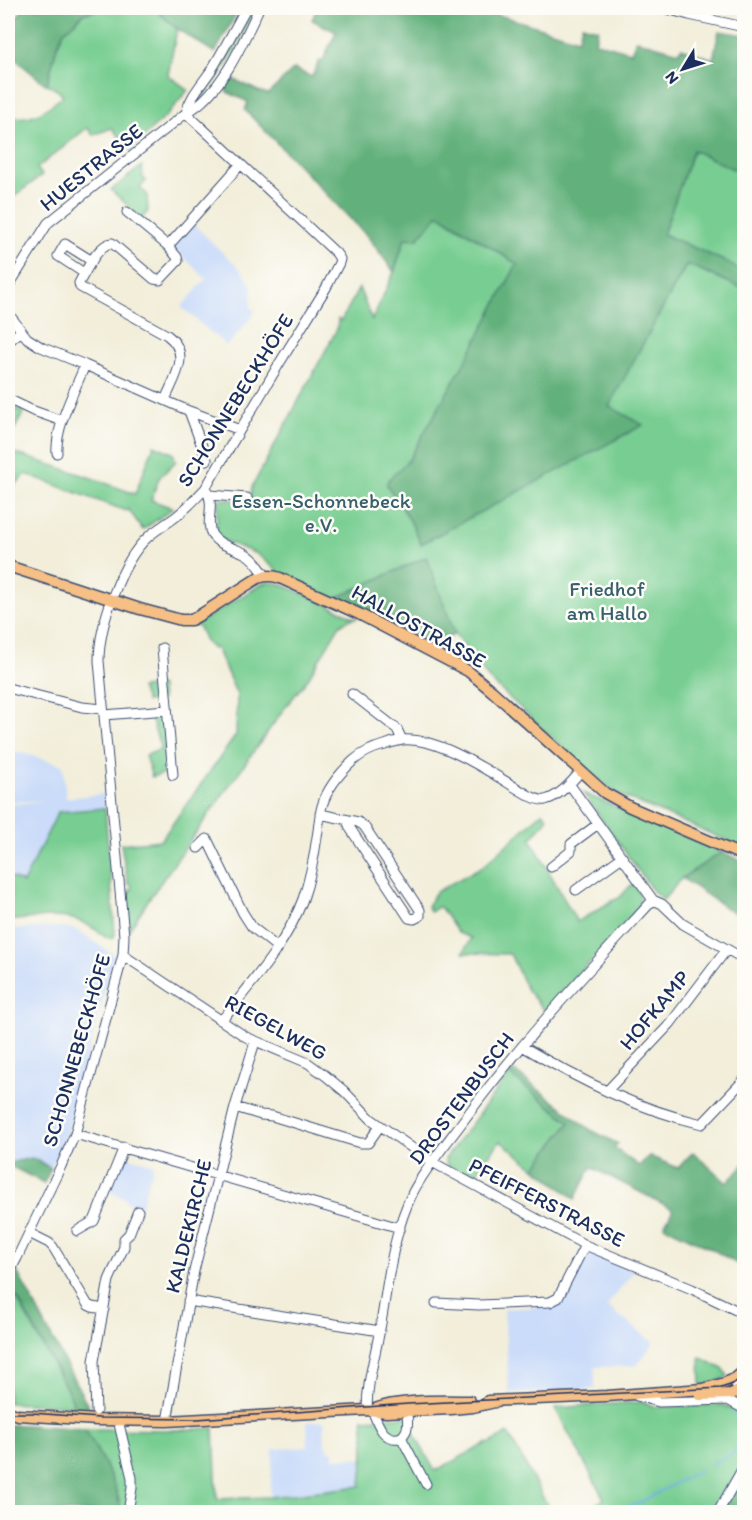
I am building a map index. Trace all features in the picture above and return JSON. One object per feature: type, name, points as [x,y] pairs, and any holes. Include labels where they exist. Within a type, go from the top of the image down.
[{"type":"main road","points":[[8,566],[181,620],[191,620],[265,575]]},
{"type":"main road","name":"HALLOSTRASSE","points":[[265,575],[280,578],[338,604],[468,671],[605,793],[630,807],[744,856]]},
{"type":"main road","points":[[370,1410],[387,1405],[425,1402],[495,1402],[676,1392],[717,1386],[734,1379],[744,1371]]},
{"type":"main road","points":[[676,1392],[715,1395],[731,1394],[742,1390]]},
{"type":"main road","points":[[11,1415],[167,1421],[370,1410],[407,1412],[473,1407],[495,1402]]},
{"type":"street","name":"HUESTRASSE","points":[[186,113],[188,102],[215,64],[246,8]]},
{"type":"street","name":"HUESTRASSE","points":[[8,287],[48,224],[195,108],[220,79],[259,8]]},
{"type":"street","points":[[663,8],[689,11],[744,27]]},
{"type":"street","points":[[168,246],[240,165],[186,113]]},
{"type":"street","name":"SCHONNEBECKHÖFE","points":[[8,1275],[75,1134],[123,955],[123,924],[99,650],[111,600],[118,582],[138,548],[147,538],[207,492],[240,430],[338,267],[340,259],[240,165]]},
{"type":"street","points":[[128,212],[168,246],[178,261],[160,280],[154,279],[112,243],[108,243],[100,249],[79,283],[81,287],[167,335],[177,344],[180,350],[180,364],[165,400]]},
{"type":"street","points":[[84,273],[58,256],[65,244],[92,261]]},
{"type":"street","points":[[8,313],[27,338],[41,347],[189,411],[240,430]]},
{"type":"street","points":[[8,342],[21,331]]},
{"type":"street","points":[[57,453],[56,441],[62,421],[85,365]]},
{"type":"street","points":[[8,399],[62,421]]},
{"type":"street","points":[[189,411],[207,460]]},
{"type":"street","points":[[247,498],[207,492],[211,505],[211,534],[219,542],[247,554],[265,575]]},
{"type":"street","points":[[162,648],[173,775]]},
{"type":"street","points":[[8,688],[103,712],[167,710]]},
{"type":"street","points":[[352,694],[397,729],[402,740]]},
{"type":"street","points":[[222,1020],[278,948],[293,922],[312,868],[324,800],[335,781],[360,754],[375,747],[402,740],[431,745],[449,750],[475,763],[540,800],[551,797],[570,785],[580,772]]},
{"type":"street","points":[[570,785],[653,900],[662,904],[683,924],[744,959]]},
{"type":"street","points":[[320,814],[358,822],[364,826],[420,910],[420,916],[414,920],[409,918],[347,820]]},
{"type":"street","points":[[551,867],[571,851],[571,844],[598,824]]},
{"type":"street","points":[[198,848],[207,839],[252,927],[278,948]]},
{"type":"street","points":[[576,890],[622,857]]},
{"type":"street","name":"DROSTENBUSCH","points":[[370,1410],[368,1388],[387,1285],[400,1228],[413,1193],[432,1162],[522,1046],[550,1012],[653,900]]},
{"type":"street","name":"HOFKAMP","points":[[607,1091],[670,1024],[727,950]]},
{"type":"street","name":"RIEGELWEG","points":[[123,955],[246,1037],[308,1063],[344,1090],[371,1119],[432,1162]]},
{"type":"street","name":"KALDEKIRCHE","points":[[167,1421],[194,1271],[235,1107],[255,1042]]},
{"type":"street","points":[[522,1046],[565,1071],[638,1105],[702,1124],[744,1080]]},
{"type":"street","points":[[235,1107],[360,1143],[368,1143],[380,1126]]},
{"type":"street","points":[[75,1134],[400,1228]]},
{"type":"street","points":[[77,1231],[94,1221],[124,1147]]},
{"type":"street","name":"PFEIFFERSTRASSE","points":[[432,1162],[585,1245],[692,1288],[744,1314]]},
{"type":"street","points":[[96,1411],[94,1361],[109,1280],[124,1247],[124,1239],[129,1234],[138,1211]]},
{"type":"street","points":[[29,1233],[53,1247],[88,1305],[104,1309]]},
{"type":"street","points":[[436,1303],[479,1305],[555,1301],[585,1245]]},
{"type":"street","points":[[188,1301],[380,1330]]},
{"type":"street","points":[[734,1379],[742,1390],[744,1403]]},
{"type":"street","points":[[632,1395],[659,1402],[728,1400],[744,1409]]},
{"type":"street","points":[[370,1410],[382,1432],[395,1439],[401,1437],[407,1429],[407,1412]]},
{"type":"street","points":[[118,1420],[132,1478],[128,1512]]},
{"type":"street","points":[[401,1437],[426,1484]]},
{"type":"street","points":[[718,1512],[744,1466]]},
{"type":"shaded area","points":[[193,224],[240,269],[252,285],[251,308],[255,310],[252,317],[227,346],[181,307],[206,279],[172,246]]},
{"type":"shaded area","points":[[8,749],[63,765],[66,798],[104,794],[105,808],[58,812],[23,883],[8,876],[8,805],[47,800],[8,802]]},
{"type":"shaded area","points":[[8,924],[18,929],[63,927],[76,930],[114,955],[67,1133],[51,1168],[32,1158],[8,1163]]},
{"type":"shaded area","points":[[123,1155],[154,1164],[140,1209],[126,1202],[126,1199],[109,1192]]},
{"type":"shaded area","points":[[592,1253],[634,1271],[607,1306],[654,1343],[636,1366],[595,1367],[595,1389],[509,1392],[504,1309],[558,1306],[585,1255]]},
{"type":"shaded area","points":[[324,1421],[325,1445],[328,1446],[328,1451],[333,1451],[333,1458],[363,1460],[361,1486],[270,1497],[273,1449],[308,1447],[307,1422]]},
{"type":"green space","points":[[24,8],[104,8],[83,14],[64,31],[57,46],[47,84],[45,84],[8,53],[8,29]]},
{"type":"green space","points":[[104,8],[154,8],[177,29],[168,75],[188,90],[168,114],[130,150],[112,128],[93,135],[87,128],[37,168],[42,175],[8,201],[8,115],[23,117],[37,114],[63,96],[47,84],[57,46],[64,31],[83,14]]},
{"type":"green space","points":[[154,8],[222,8],[236,14],[215,53],[177,29]]},
{"type":"green space","points":[[250,8],[254,8],[235,50],[198,102],[192,103],[231,45]]},
{"type":"green space","points":[[317,8],[476,8],[578,39],[582,25],[598,29],[595,42],[631,52],[636,40],[679,52],[681,48],[713,59],[719,31],[744,35],[744,174],[693,150],[663,234],[726,262],[744,273],[744,289],[687,264],[609,406],[643,425],[421,544],[410,520],[387,485],[388,480],[408,461],[470,353],[517,264],[439,214],[417,239],[405,238],[394,272],[368,237],[245,110],[248,102],[227,92],[222,83],[227,76],[268,94],[294,69],[312,77],[336,32],[312,20]]},
{"type":"green space","points":[[693,150],[744,174],[744,273],[726,262],[663,234]]},
{"type":"green space","points":[[142,166],[143,178],[146,181],[140,188],[147,194],[148,211],[142,219],[111,190]]},
{"type":"green space","name":"Friedhof am Hallo","points":[[438,214],[517,264],[470,353],[408,461],[387,485],[410,520],[421,544],[642,425],[608,406],[687,264],[744,289],[744,848],[618,794],[573,757],[488,678],[455,634],[426,557],[334,599],[280,573],[257,554],[220,539],[216,532],[218,500],[250,501],[252,487],[337,329],[338,319],[341,321],[359,288],[372,320],[394,272],[405,238],[417,239]]},
{"type":"green space","points":[[8,405],[24,412],[8,441]]},
{"type":"green space","points":[[154,445],[173,453],[176,461],[159,478],[151,500],[173,508],[143,530],[128,509],[126,511],[26,474],[8,492],[8,451],[135,494]]},
{"type":"green space","points":[[426,557],[455,634],[437,645],[334,599]]},
{"type":"green space","points":[[269,582],[280,584],[356,618],[340,625],[307,680],[207,817],[129,930],[129,890],[132,890],[131,884],[128,884],[121,844],[161,840],[236,735],[237,695],[216,648],[213,649],[205,641],[199,627],[194,625]]},
{"type":"green space","points":[[161,686],[162,700],[146,702],[141,688]]},
{"type":"green space","points":[[150,715],[161,715],[164,718],[169,772],[152,777],[145,756],[161,749]]},
{"type":"green space","points":[[583,793],[722,852],[682,878],[663,900],[653,891]]},
{"type":"green space","points":[[105,808],[114,937],[108,938],[87,924],[62,917],[8,921],[8,876],[23,883],[58,812]]},
{"type":"green space","points":[[543,812],[548,818],[531,839],[577,922],[619,898],[633,883],[640,897],[636,912],[545,1011],[527,990],[510,954],[463,953],[471,938],[458,933],[441,908],[438,907],[431,912],[427,906],[436,892],[483,866]]},
{"type":"green space","points":[[722,852],[744,862],[744,918],[682,878]]},
{"type":"green space","points":[[513,1070],[591,1130],[618,1144],[614,1148],[639,1166],[649,1156],[678,1168],[693,1152],[727,1183],[744,1164],[744,1268],[712,1249],[664,1226],[673,1209],[591,1167],[575,1199],[535,1168],[570,1122],[509,1074]]},
{"type":"green space","points":[[509,1074],[570,1122],[535,1168],[500,1141],[472,1179],[448,1166],[445,1159]]},
{"type":"green space","points":[[32,1158],[51,1168],[44,1183],[8,1165],[8,1163]]},
{"type":"green space","points":[[8,1253],[90,1410],[74,1409],[72,1399],[17,1297],[8,1295]]},
{"type":"green space","points":[[8,1295],[16,1297],[72,1399],[73,1406],[8,1403]]},
{"type":"green space","points":[[700,1357],[723,1369],[728,1376],[701,1386]]},
{"type":"green space","points":[[641,1402],[657,1407],[723,1405],[744,1414],[744,1512],[551,1512],[588,1509],[604,1499],[555,1408]]},
{"type":"green space","points":[[412,1416],[412,1430],[435,1471],[508,1433],[551,1512],[129,1512],[120,1508],[110,1477],[85,1429],[214,1428],[217,1499],[270,1497],[361,1486],[365,1441],[363,1419]]},
{"type":"green space","points":[[8,1425],[85,1429],[113,1481],[120,1512],[8,1512]]},
{"type":"green space","points":[[744,1475],[744,1512],[722,1512]]},
{"type":"waterway","points":[[733,1411],[744,1429]]},
{"type":"waterway","points":[[717,1461],[736,1450],[744,1440]]},
{"type":"waterway","points":[[712,1464],[716,1462]]},
{"type":"waterway","points":[[622,1509],[639,1503],[702,1469]]},
{"type":"tram line","points":[[8,1413],[99,1418],[197,1419],[408,1404],[721,1388],[744,1377]]},
{"type":"park label","name":"Essen-Schonnebeck e.V.","points":[[321,512]]}]
